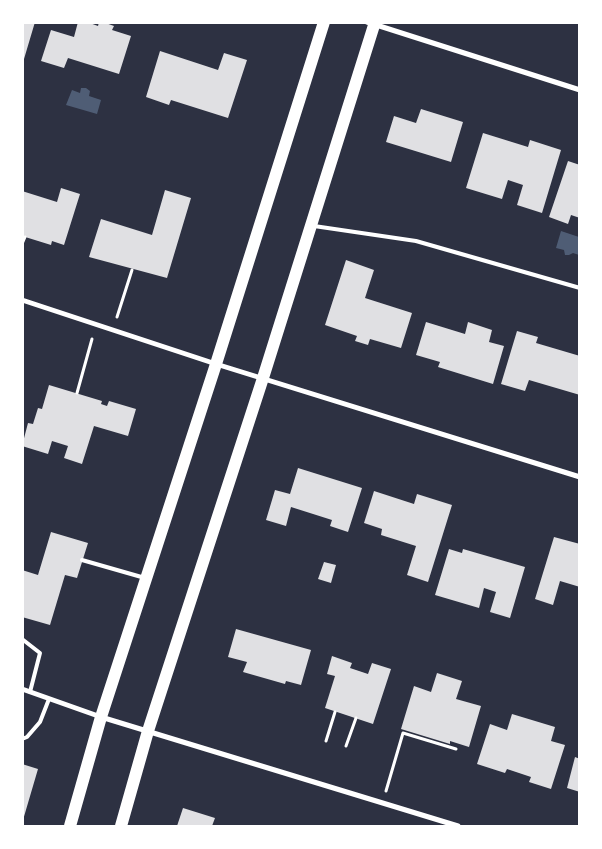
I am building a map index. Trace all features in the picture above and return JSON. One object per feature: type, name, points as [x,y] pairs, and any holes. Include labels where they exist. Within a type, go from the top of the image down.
[{"type":"main road","points":[[70,826],[101,717],[216,364],[324,22]]},
{"type":"main road","points":[[121,826],[148,731],[263,378],[372,23]]},
{"type":"street","points":[[372,23],[580,90]]},
{"type":"street","points":[[22,300],[216,364],[580,476]]},
{"type":"street","points":[[22,689],[101,717],[458,826]]},
{"type":"lane","points":[[311,226],[416,241],[580,288]]},
{"type":"lane","points":[[82,560],[146,578]]},
{"type":"lane","points":[[22,639],[40,653],[30,692]]},
{"type":"lane","points":[[22,739],[28,737],[40,722],[49,699]]},
{"type":"path","points":[[22,244],[25,237]]},
{"type":"path","points":[[114,330],[132,270]]},
{"type":"path","points":[[77,394],[96,324]]},
{"type":"path","points":[[326,741],[335,712]]},
{"type":"path","points":[[346,746],[356,718]]},
{"type":"path","points":[[382,803],[403,733],[456,749]]},
{"type":"water","points":[[81,88],[86,88],[90,91],[89,96],[101,100],[97,114],[66,105],[72,90],[80,93]]},
{"type":"water","points":[[561,231],[579,237],[579,255],[573,253],[565,255],[564,250],[556,248]]},
{"type":"building","points":[[22,22],[35,22],[24,59],[22,58]]},
{"type":"building","points":[[78,22],[87,22],[98,26],[99,22],[103,22],[114,26],[112,30],[131,36],[119,74],[68,58],[64,68],[41,61],[51,30],[74,37]]},
{"type":"building","points":[[160,51],[218,70],[224,53],[247,60],[228,118],[171,100],[169,105],[146,97]]},
{"type":"building","points":[[421,109],[463,122],[451,162],[386,142],[394,116],[416,123]]},
{"type":"building","points":[[483,133],[528,147],[530,140],[561,150],[542,213],[517,205],[523,185],[508,180],[502,199],[466,188]]},
{"type":"building","points":[[568,161],[580,165],[580,218],[571,215],[568,224],[549,217]]},
{"type":"building","points":[[61,188],[80,194],[64,245],[52,241],[51,245],[22,236],[22,191],[57,202]]},
{"type":"building","points":[[165,190],[191,198],[167,278],[89,257],[101,219],[152,235]]},
{"type":"building","points":[[346,260],[374,270],[365,298],[412,313],[401,348],[370,339],[368,345],[355,341],[357,336],[325,325]]},
{"type":"building","points":[[426,322],[465,334],[468,322],[492,330],[489,342],[504,346],[493,384],[438,367],[440,362],[416,355]]},
{"type":"building","points":[[517,331],[538,337],[536,343],[580,356],[580,395],[529,380],[525,391],[501,384]]},
{"type":"building","points":[[49,385],[102,401],[101,404],[107,406],[109,401],[136,409],[128,436],[94,426],[82,464],[64,458],[68,446],[52,441],[48,454],[22,446],[28,423],[33,424],[38,408],[42,409]]},
{"type":"building","points":[[298,468],[362,488],[348,532],[330,526],[332,520],[291,507],[286,526],[266,520],[275,490],[290,494]]},
{"type":"building","points":[[374,491],[414,504],[417,494],[452,505],[428,582],[407,575],[416,546],[381,535],[382,529],[364,523]]},
{"type":"building","points":[[51,532],[88,543],[77,578],[65,575],[50,625],[22,617],[24,608],[22,608],[22,570],[38,575]]},
{"type":"building","points":[[554,537],[580,544],[580,587],[560,581],[553,605],[535,599]]},
{"type":"building","points":[[449,549],[462,553],[463,549],[525,567],[510,618],[490,612],[496,592],[484,588],[479,608],[435,595]]},
{"type":"building","points":[[324,562],[336,565],[331,583],[318,579]]},
{"type":"building","points":[[236,629],[311,650],[301,685],[286,681],[285,684],[243,672],[247,662],[228,657]]},
{"type":"building","points":[[332,656],[352,663],[350,668],[368,674],[372,663],[391,669],[373,724],[325,708],[335,676],[327,674]]},
{"type":"building","points":[[437,673],[462,681],[456,699],[481,706],[469,747],[450,741],[450,744],[401,729],[414,686],[431,692]]},
{"type":"building","points":[[512,714],[555,727],[551,741],[565,745],[551,789],[529,782],[531,777],[507,769],[505,773],[477,764],[490,724],[507,730]]},
{"type":"building","points":[[575,757],[580,759],[580,792],[567,788]]},
{"type":"building","points":[[22,764],[38,769],[23,820],[22,820]]},
{"type":"building","points":[[183,808],[215,818],[212,826],[177,826]]}]
